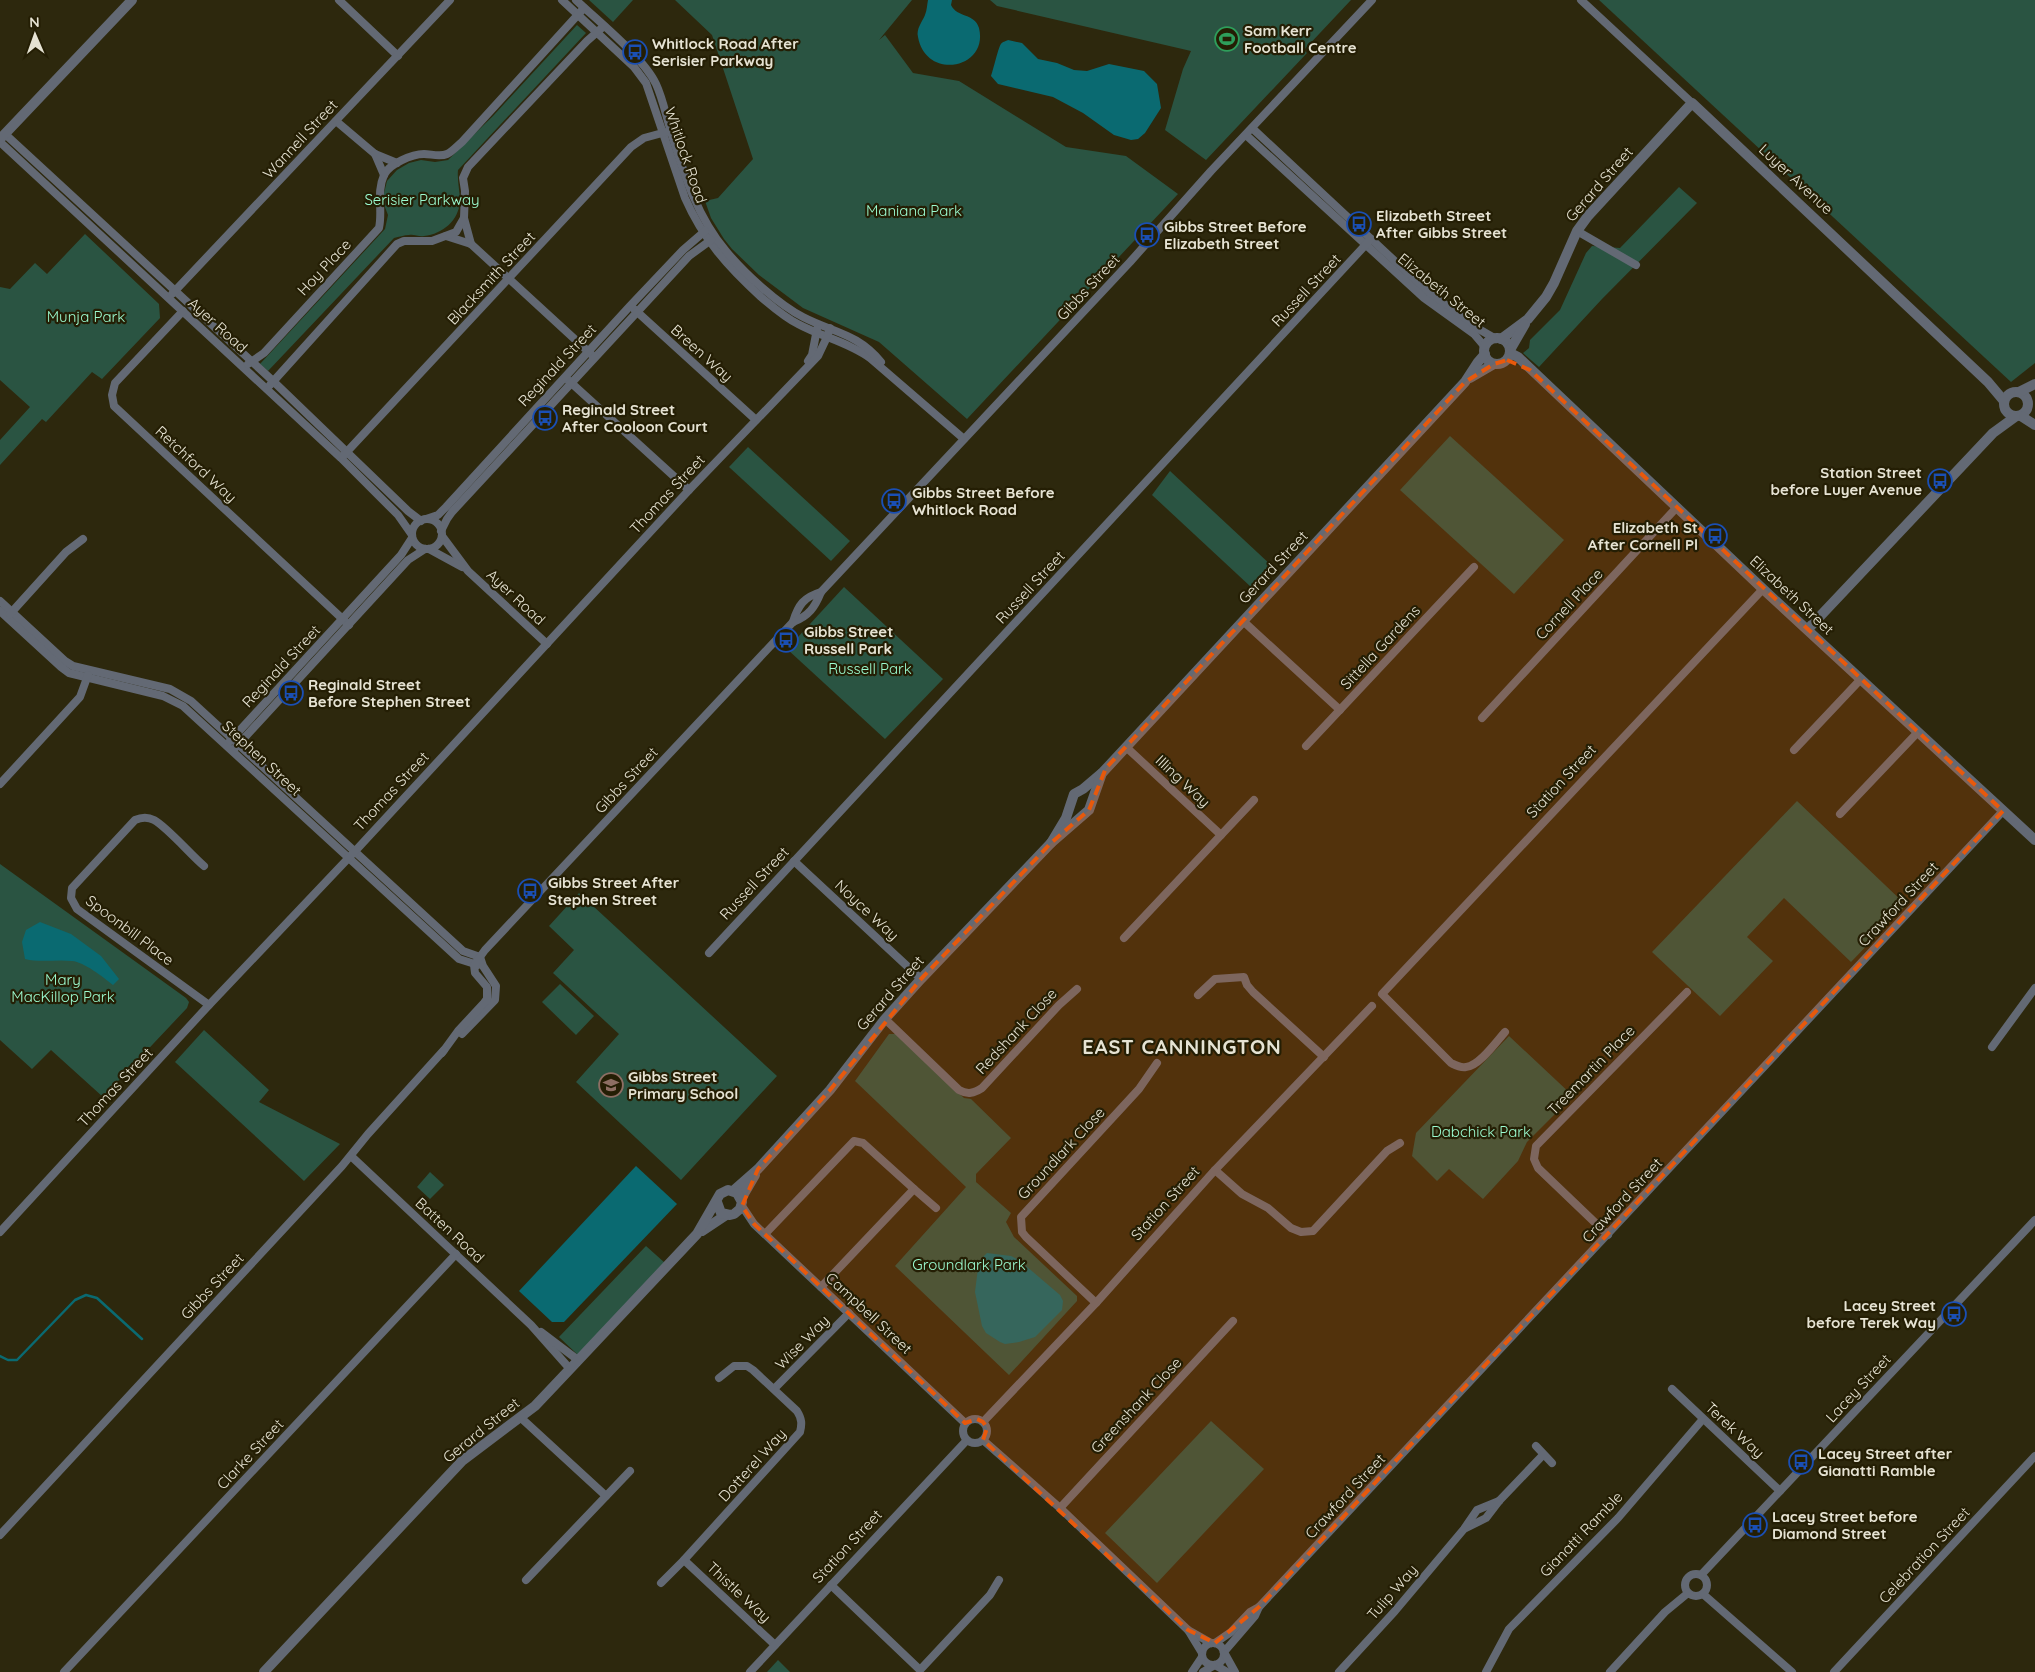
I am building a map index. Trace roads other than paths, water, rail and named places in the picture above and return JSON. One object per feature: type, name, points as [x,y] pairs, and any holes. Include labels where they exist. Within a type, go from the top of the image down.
[{"type":"street","points":[[2,138],[132,0]]},
{"type":"street","points":[[339,0],[398,56]]},
{"type":"street","name":"Wannell Street","points":[[172,295],[450,0]]},
{"type":"street","name":"Whitlock Road","points":[[562,0],[634,66],[643,78],[667,132]]},
{"type":"street","name":"Whitlock Road","points":[[576,0],[640,61],[652,77],[662,99],[667,132],[684,198],[732,270],[785,317],[816,333],[856,348],[892,375],[964,439]]},
{"type":"street","name":"Gibbs Street","points":[[0,1535],[350,1156],[442,1053],[490,1007],[495,1000],[496,986],[478,965],[480,957],[793,622],[808,615],[814,608],[821,592],[1372,0]]},
{"type":"street","name":"Luyer Avenue","points":[[1581,0],[1988,382],[2004,405],[2008,415],[2023,410]]},
{"type":"street","points":[[375,154],[386,172],[397,163],[421,154],[447,154],[462,142],[584,8]]},
{"type":"street","points":[[471,244],[464,218],[465,191],[463,178],[468,167],[604,26]]},
{"type":"street","name":"Gerard Street","points":[[1499,339],[1528,319],[1539,307],[1554,284],[1577,231],[1588,216],[1692,103]]},
{"type":"street","points":[[336,121],[375,154],[397,163]]},
{"type":"street","name":"Elizabeth Street","points":[[1252,128],[1424,298],[1474,334],[1485,351]]},
{"type":"street","name":"Blacksmith Street","points":[[340,458],[631,147],[644,138],[667,132]]},
{"type":"street","name":"Elizabeth Street","points":[[1246,134],[1368,242],[1428,292],[1478,328],[1499,339]]},
{"type":"street","name":"Ayer Road","points":[[2,138],[172,295],[273,381],[408,511],[423,520]]},
{"type":"street","name":"Hoy Place","points":[[245,368],[251,361],[264,353],[380,228],[382,215],[379,194],[386,172]]},
{"type":"street","points":[[267,388],[397,244],[404,241],[432,241],[446,236],[456,232],[464,218]]},
{"type":"street","name":"Reginald Street","points":[[442,534],[447,519],[452,512],[595,358],[683,250],[706,231]]},
{"type":"street","points":[[1577,231],[1636,265]]},
{"type":"street","points":[[446,236],[471,244],[595,358]]},
{"type":"street","name":"Whitlock Road","points":[[712,240],[783,304],[802,317],[854,338],[865,345],[892,375]]},
{"type":"street","name":"Reginald Street","points":[[423,520],[438,515],[588,352],[689,256],[712,240]]},
{"type":"street","name":"Russell Street","points":[[709,953],[1368,242]]},
{"type":"street","name":"Ayer Road","points":[[172,295],[183,311],[267,388],[398,515],[412,536]]},
{"type":"street","name":"Breen Way","points":[[633,309],[756,420]]},
{"type":"street","name":"Retchford Way","points":[[183,311],[115,383],[112,395],[114,406],[346,622]]},
{"type":"street","name":"Gerard Street","points":[[1509,354],[1528,319]]},
{"type":"street","name":"Thomas Street","points":[[804,370],[812,355],[818,324]]},
{"type":"street","name":"Thomas Street","points":[[0,1232],[689,490],[818,356],[830,328]]},
{"type":"street","points":[[1499,339],[1507,343],[1509,354],[1501,364],[1494,364],[1488,360],[1485,351],[1490,342],[1499,339]]},
{"type":"street","name":"Gerard Street","points":[[1051,843],[1066,818],[1072,797],[1103,772],[1465,382],[1485,351]]},
{"type":"street","name":"Elizabeth Street","points":[[1509,354],[1518,357],[1763,589],[2035,840]]},
{"type":"street","name":"Gerard Street","points":[[1465,382],[1494,364]]},
{"type":"street","points":[[565,377],[689,490]]},
{"type":"street","name":"Luyer Avenue","points":[[1988,382],[2016,392]]},
{"type":"street","points":[[1994,433],[2004,405],[2016,392],[2035,384]]},
{"type":"street","points":[[2016,392],[2023,410],[2035,425]]},
{"type":"street","points":[[1808,629],[1994,433],[2023,410],[2035,392]]},
{"type":"street","points":[[2023,410],[2035,420]]},
{"type":"street","name":"Cornell Place","points":[[1482,718],[1677,507]]},
{"type":"street","points":[[423,520],[434,521],[442,534],[438,544],[427,549],[416,544],[412,536],[414,526],[423,520]]},
{"type":"street","name":"Ayer Road","points":[[442,534],[468,570],[547,644]]},
{"type":"street","name":"Reginald Street","points":[[236,748],[346,622],[401,555],[412,536]]},
{"type":"street","points":[[9,615],[66,552],[83,539]]},
{"type":"street","name":"Ayer Road","points":[[427,549],[468,570]]},
{"type":"street","name":"Reginald Street","points":[[230,742],[408,560],[427,549]]},
{"type":"street","name":"Sittella Gardens","points":[[1306,746],[1474,567]]},
{"type":"street","name":"Station Street","points":[[1505,1032],[1479,1060],[1471,1066],[1459,1067],[1450,1063],[1382,994],[1763,589]]},
{"type":"street","name":"Gibbs Street","points":[[793,622],[796,611],[802,602],[811,595],[821,592]]},
{"type":"street","name":"Stephen Street","points":[[0,601],[9,615],[65,661],[88,675],[170,689],[193,702],[230,742],[348,857],[459,959],[478,965]]},
{"type":"street","name":"Stephen Street","points":[[0,612],[9,615]]},
{"type":"street","points":[[1243,621],[1340,710]]},
{"type":"street","points":[[0,784],[80,697],[88,675]]},
{"type":"street","points":[[1794,750],[1861,679]]},
{"type":"street","points":[[1840,814],[1918,732]]},
{"type":"street","name":"Illing Way","points":[[1126,747],[1221,835]]},
{"type":"street","name":"Stephen Street","points":[[236,748],[355,851],[463,952],[480,957]]},
{"type":"street","name":"Gerard Street","points":[[264,1672],[462,1462],[535,1406],[697,1234],[722,1192],[733,1190],[758,1169],[830,1090],[885,1019],[921,979],[1051,843],[1089,810],[1103,772]]},
{"type":"street","points":[[1124,938],[1254,800]]},
{"type":"street","name":"Crawford Street","points":[[1213,1643],[1231,1632],[1250,1612],[1259,1607],[2003,811]]},
{"type":"street","name":"Spoonbill Place","points":[[204,866],[158,823],[149,818],[140,818],[135,820],[72,888],[71,898],[77,909],[209,1005]]},
{"type":"street","name":"Noyce Way","points":[[794,861],[921,979]]},
{"type":"street","points":[[1198,995],[1215,979],[1244,977],[1247,985],[1253,992],[1324,1057]]},
{"type":"street","points":[[1992,1047],[2035,988]]},
{"type":"street","name":"Redshank Close","points":[[885,1019],[959,1090],[964,1093],[971,1093],[982,1088],[1059,1005],[1077,989]]},
{"type":"street","name":"Treemartin Place","points":[[1608,1235],[1538,1168],[1534,1159],[1536,1146],[1687,992]]},
{"type":"street","name":"Station Street","points":[[983,1422],[1096,1303],[1215,1170],[1372,1006]]},
{"type":"street","name":"Groundlark Close","points":[[1096,1303],[1022,1232],[1020,1221],[1023,1213],[1139,1089],[1157,1063]]},
{"type":"street","points":[[765,1234],[854,1141],[863,1143],[936,1208]]},
{"type":"street","points":[[1215,1170],[1242,1194],[1268,1208],[1291,1228],[1301,1232],[1313,1231],[1387,1151],[1400,1143]]},
{"type":"street","name":"Batten Road","points":[[350,1156],[531,1325],[570,1369]]},
{"type":"street","name":"Gerard Street","points":[[697,1234],[736,1208],[758,1169]]},
{"type":"street","points":[[821,1287],[914,1189]]},
{"type":"street","points":[[717,1202],[718,1209],[736,1208],[733,1190]]},
{"type":"street","name":"Campbell Street","points":[[736,1208],[965,1423]]},
{"type":"street","name":"Lacey Street","points":[[1701,1575],[2035,1220]]},
{"type":"street","name":"Clarke Street","points":[[64,1672],[456,1254]]},
{"type":"street","name":"Wise Way","points":[[774,1389],[849,1313]]},
{"type":"street","name":"Greenshank Close","points":[[1060,1508],[1233,1321]]},
{"type":"street","name":"Batten Road","points":[[531,1325],[578,1360]]},
{"type":"street","name":"Dotterel Way","points":[[661,1583],[800,1432],[802,1425],[797,1411],[747,1366],[734,1366],[719,1378]]},
{"type":"street","name":"Terek Way","points":[[1672,1389],[1780,1491]]},
{"type":"street","points":[[520,1417],[606,1496]]},
{"type":"street","points":[[977,1419],[983,1422],[987,1428],[983,1440],[978,1442],[967,1440],[963,1435],[965,1423],[977,1419]]},
{"type":"street","name":"Gianatti Ramble","points":[[1486,1672],[1509,1629],[1618,1518],[1703,1419]]},
{"type":"street","name":"Station Street","points":[[750,1672],[967,1440]]},
{"type":"street","points":[[983,1440],[1060,1508],[1188,1630],[1221,1646],[1235,1672]]},
{"type":"street","points":[[1536,1446],[1552,1463]]},
{"type":"street","name":"Tulip Way","points":[[1464,1529],[1486,1518],[1499,1501],[1543,1455]]},
{"type":"street","name":"Celebration Street","points":[[1834,1672],[2035,1456]]},
{"type":"street","points":[[526,1580],[630,1471]]},
{"type":"street","name":"Tulip Way","points":[[1339,1672],[1396,1611],[1464,1529],[1477,1510],[1499,1501]]},
{"type":"street","name":"Thistle Way","points":[[684,1560],[775,1645]]},
{"type":"street","points":[[1694,1574],[1701,1575],[1707,1581],[1708,1587],[1703,1594],[1698,1597],[1688,1593],[1685,1581],[1694,1574]]},
{"type":"street","points":[[830,1586],[919,1671],[990,1594],[999,1580]]},
{"type":"street","points":[[1610,1672],[1665,1612],[1688,1593]]},
{"type":"street","points":[[1703,1594],[1792,1672]]},
{"type":"street","name":"Crawford Street","points":[[1225,1653],[1255,1616],[1259,1607]]},
{"type":"street","points":[[1188,1630],[1206,1663],[1227,1672]]},
{"type":"street","points":[[1192,1672],[1202,1655],[1204,1646],[1213,1643]]},
{"type":"street","points":[[1203,1672],[1222,1662],[1225,1653]]},
{"type":"water","points":[[928,0],[952,0],[951,5],[957,12],[977,23],[980,42],[975,53],[966,60],[955,64],[943,64],[932,60],[923,51],[918,31],[926,13]]},
{"type":"water","points":[[1008,40],[1022,43],[1038,59],[1057,63],[1074,70],[1087,71],[1109,64],[1144,71],[1157,84],[1161,108],[1145,133],[1138,139],[1131,140],[1114,135],[1083,113],[1053,97],[998,84],[991,76],[1000,45]]},
{"type":"water","points":[[40,922],[71,934],[101,956],[119,979],[113,985],[93,970],[77,962],[25,959],[22,942],[26,930]]},
{"type":"water","points":[[636,1166],[677,1204],[564,1322],[552,1322],[519,1291]]},
{"type":"water","points":[[987,1253],[1011,1256],[1019,1260],[1060,1295],[1063,1301],[1062,1310],[1035,1337],[1005,1344],[986,1333],[982,1326],[975,1292],[978,1268],[981,1259]]},
{"type":"waterway","points":[[0,1356],[8,1360],[17,1360],[75,1300],[86,1295],[97,1298],[142,1339]]},
{"type":"place","name":"Sam Kerr Football Centre","points":[[1227,39]]},
{"type":"place","name":"Whitlock Road After Serisier Parkway","points":[[635,52]]},
{"type":"place","name":"Elizabeth Street After Gibbs Street","points":[[1359,224]]},
{"type":"place","name":"Gibbs Street Before Elizabeth Street","points":[[1147,235]]},
{"type":"place","name":"Reginald Street After Cooloon Court","points":[[545,418]]},
{"type":"place","name":"Station Street before Luyer Avenue","points":[[1940,481]]},
{"type":"place","name":"Gibbs Street Before Whitlock Road","points":[[894,501]]},
{"type":"place","name":"Elizabeth St After Cornell Pl","points":[[1715,536]]},
{"type":"place","name":"Gibbs Street Russell Park","points":[[786,640]]},
{"type":"place","name":"Reginald Street Before Stephen Street","points":[[291,693]]},
{"type":"place","name":"Gibbs Street After Stephen Street","points":[[530,891]]},
{"type":"place","name":"Gibbs Street Primary School","points":[[611,1085]]},
{"type":"place","name":"Lacey Street before Terek Way","points":[[1954,1314]]},
{"type":"place","name":"Lacey Street after Gianatti Ramble","points":[[1801,1462]]},
{"type":"place","name":"Lacey Street before Diamond Street","points":[[1755,1525]]},
{"type":"district","name":"EAST CANNINGTON","points":[[1182,1046]]},
{"type":"park label","name":"Serisier Parkway","points":[[422,199]]},
{"type":"park label","name":"Maniana Park","points":[[914,210]]},
{"type":"park label","name":"Munja Park","points":[[86,316]]},
{"type":"park label","name":"Russell Park","points":[[870,668]]},
{"type":"park label","name":"Mary MacKillop Park","points":[[63,988]]},
{"type":"park label","name":"Dabchick Park","points":[[1481,1131]]},
{"type":"park label","name":"Groundlark Park","points":[[969,1264]]}]
